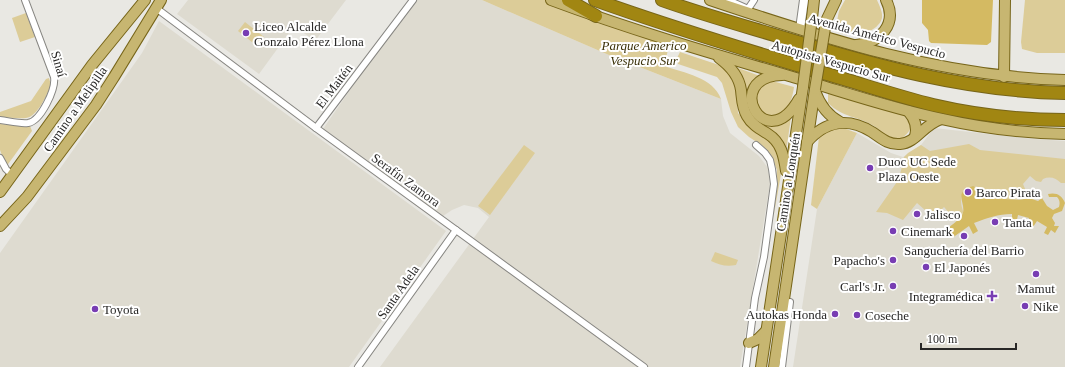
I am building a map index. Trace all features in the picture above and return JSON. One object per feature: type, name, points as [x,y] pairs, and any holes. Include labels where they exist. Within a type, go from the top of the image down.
[{"type":"highway","points":[[568,0],[596,16]]},
{"type":"highway","name":"Autopista Vespucio Sur","points":[[595,0],[698,36],[913,100],[992,115],[1065,120]]},
{"type":"highway","name":"Autopista Vespucio Sur","points":[[662,0],[847,57],[913,75],[988,87],[1065,93]]},
{"type":"highway","points":[[675,0],[691,10]]},
{"type":"main road","name":"Camino a Melipilla","points":[[0,192],[92,65],[145,0]]},
{"type":"main road","points":[[551,0],[714,54],[908,111],[989,128],[1065,134]]},
{"type":"main road","name":"Avenida Américo Vespucio","points":[[710,0],[853,45],[925,63],[1004,77],[1065,80]]},
{"type":"main road","name":"Camino a Lonquén","points":[[760,367],[802,91],[814,0]]},
{"type":"main road","name":"Camino a Lonquén","points":[[774,367],[829,0]]},
{"type":"main road","points":[[826,22],[836,0]]},
{"type":"main road","points":[[853,45],[871,42],[884,32],[890,18],[886,0]]},
{"type":"main road","points":[[1004,77],[1005,0]]},
{"type":"main road","name":"Camino a Melipilla","points":[[0,226],[21,205],[96,105],[159,4]]},
{"type":"main road","points":[[751,4],[767,18]]},
{"type":"main road","points":[[714,54],[736,75],[740,84],[743,108],[748,117],[754,125],[772,137],[779,145],[784,159],[787,185]]},
{"type":"main road","points":[[784,75],[769,77],[755,88],[751,101],[756,113],[767,120],[779,120],[790,112],[802,91]]},
{"type":"main road","points":[[815,90],[818,100],[824,110],[832,117],[840,122],[867,129],[892,144],[905,144],[928,125],[941,119]]},
{"type":"main road","points":[[908,111],[913,117],[916,125],[915,137]]},
{"type":"main road","points":[[807,142],[820,130],[840,122]]},
{"type":"main road","points":[[0,215],[21,205]]},
{"type":"main road","points":[[790,302],[792,243]]},
{"type":"main road","points":[[749,343],[758,339],[766,331]]},
{"type":"street","name":"Sinaí","points":[[0,120],[25,123],[33,121],[46,104],[54,88],[54,77],[25,0]]},
{"type":"street","name":"El Maitén","points":[[316,128],[413,0]]},
{"type":"street","points":[[728,0],[751,4]]},
{"type":"street","points":[[800,29],[804,0]]},
{"type":"street","name":"Serafín Zamora","points":[[159,4],[316,128],[644,367]]},
{"type":"street","name":"Camino a Lonquén","points":[[746,367],[755,298],[764,258],[774,184],[770,160],[756,145]]},
{"type":"street","points":[[0,158],[6,169],[7,181]]},
{"type":"street","name":"Santa Adela","points":[[358,367],[456,230]]},
{"type":"street","points":[[782,367],[790,302]]},
{"type":"shaded area","name":"Liceo Alcalde Gonzalo Pérez Llona","points":[[188,0],[346,0],[315,41],[294,26],[259,74],[177,14]]},
{"type":"shaded area","points":[[412,0],[482,0],[609,55],[721,99],[723,116],[730,133],[759,156],[768,168],[770,184],[740,367],[380,367],[489,217],[478,208],[464,205],[443,216],[323,129]]},
{"type":"shaded area","points":[[922,0],[993,0],[991,42],[987,45],[931,43],[929,41],[928,30],[922,23]]},
{"type":"shaded area","points":[[159,21],[446,231],[349,367],[0,367],[0,253],[142,53]]},
{"type":"shaded area","points":[[934,128],[1065,141],[1065,367],[793,367],[817,209],[857,133],[891,153],[903,157],[921,145]]},
{"type":"shaded area","points":[[973,186],[986,194],[995,193],[1005,199],[1019,200],[1029,198],[1038,201],[1042,198],[1047,206],[1053,210],[1059,207],[1060,203],[1057,197],[1049,197],[1048,194],[1054,193],[1062,198],[1065,203],[1062,211],[1054,214],[1052,218],[1055,223],[1054,226],[1059,226],[1055,233],[1051,230],[1048,235],[1044,233],[1047,227],[1037,221],[1033,227],[1028,225],[1029,218],[1018,215],[1016,224],[1012,224],[1012,214],[1002,215],[974,223],[978,231],[973,234],[969,226],[952,238],[945,231],[962,215],[963,207],[961,195],[966,189]]},
{"type":"green space","name":"Parque Americo Vespucio Sur","points":[[482,0],[547,0],[669,46],[664,66],[705,81],[712,86],[721,99],[609,55]]},
{"type":"green space","points":[[845,0],[877,0],[882,13],[880,22],[874,29],[855,35],[847,35],[835,31],[839,11]]},
{"type":"green space","points":[[1025,0],[1065,0],[1065,53],[1037,53],[1022,49],[1021,42]]},
{"type":"green space","points":[[26,13],[35,37],[20,42],[12,18]]},
{"type":"green space","points":[[245,22],[264,37],[257,46],[238,31]]},
{"type":"green space","points":[[680,52],[722,66],[730,76],[736,89],[738,113],[748,126],[766,138],[774,146],[779,157],[781,174],[774,214],[777,170],[771,156],[763,146],[749,137],[738,127],[731,112],[722,83],[717,77],[678,64],[677,58]]},
{"type":"green space","points":[[738,68],[760,76],[749,93],[772,125],[780,124],[791,117],[786,152],[749,116],[736,69]]},
{"type":"green space","points":[[49,78],[51,85],[44,100],[34,114],[26,118],[0,117],[0,112],[31,101],[46,79]]},
{"type":"green space","points":[[772,81],[794,87],[786,110],[776,117],[770,116],[763,112],[756,105],[759,90],[764,85]]},
{"type":"green space","points":[[828,93],[903,115],[910,123],[910,130],[902,138],[897,140],[892,139],[868,123],[839,112],[828,103]]},
{"type":"green space","points":[[0,124],[30,126],[32,131],[6,167],[0,150]]},
{"type":"green space","points":[[838,126],[857,133],[817,209],[811,205],[819,137],[824,132]]},
{"type":"green space","points":[[969,144],[980,150],[1065,159],[1065,183],[1061,183],[1050,178],[1043,179],[1041,182],[1036,181],[1030,176],[1023,184],[1029,198],[1016,200],[1004,198],[995,193],[986,194],[978,187],[970,187],[963,191],[961,205],[963,213],[956,221],[944,207],[934,218],[917,203],[903,220],[887,213],[876,212],[899,179],[904,157],[908,153],[921,145],[930,151]]},
{"type":"green space","points":[[524,145],[535,153],[490,215],[478,206]]},
{"type":"green space","points":[[715,252],[738,260],[736,265],[729,266],[717,264],[711,261]]},
{"type":"place","name":"Liceo Alcalde Gonzalo Pérez Llona","points":[[246,33]]},
{"type":"place","name":"Duoc UC Sede Plaza Oeste","points":[[870,168]]},
{"type":"place","name":"Barco Pirata","points":[[968,192]]},
{"type":"place","name":"Jalisco","points":[[917,214]]},
{"type":"place","name":"Tanta","points":[[995,222]]},
{"type":"place","name":"Cinemark","points":[[893,231]]},
{"type":"place","name":"Sanguchería del Barrio","points":[[964,236]]},
{"type":"place","name":"Papacho's","points":[[893,260]]},
{"type":"place","name":"El Japonés","points":[[926,267]]},
{"type":"place","name":"Mamut","points":[[1036,274]]},
{"type":"place","name":"Carl's Jr.","points":[[893,286]]},
{"type":"place","name":"Integramédica","points":[[992,296]]},
{"type":"place","name":"Nike","points":[[1025,306]]},
{"type":"place","name":"Toyota","points":[[95,309]]},
{"type":"place","name":"Autokas Honda","points":[[835,314]]},
{"type":"place","name":"Coseche","points":[[857,315]]}]
